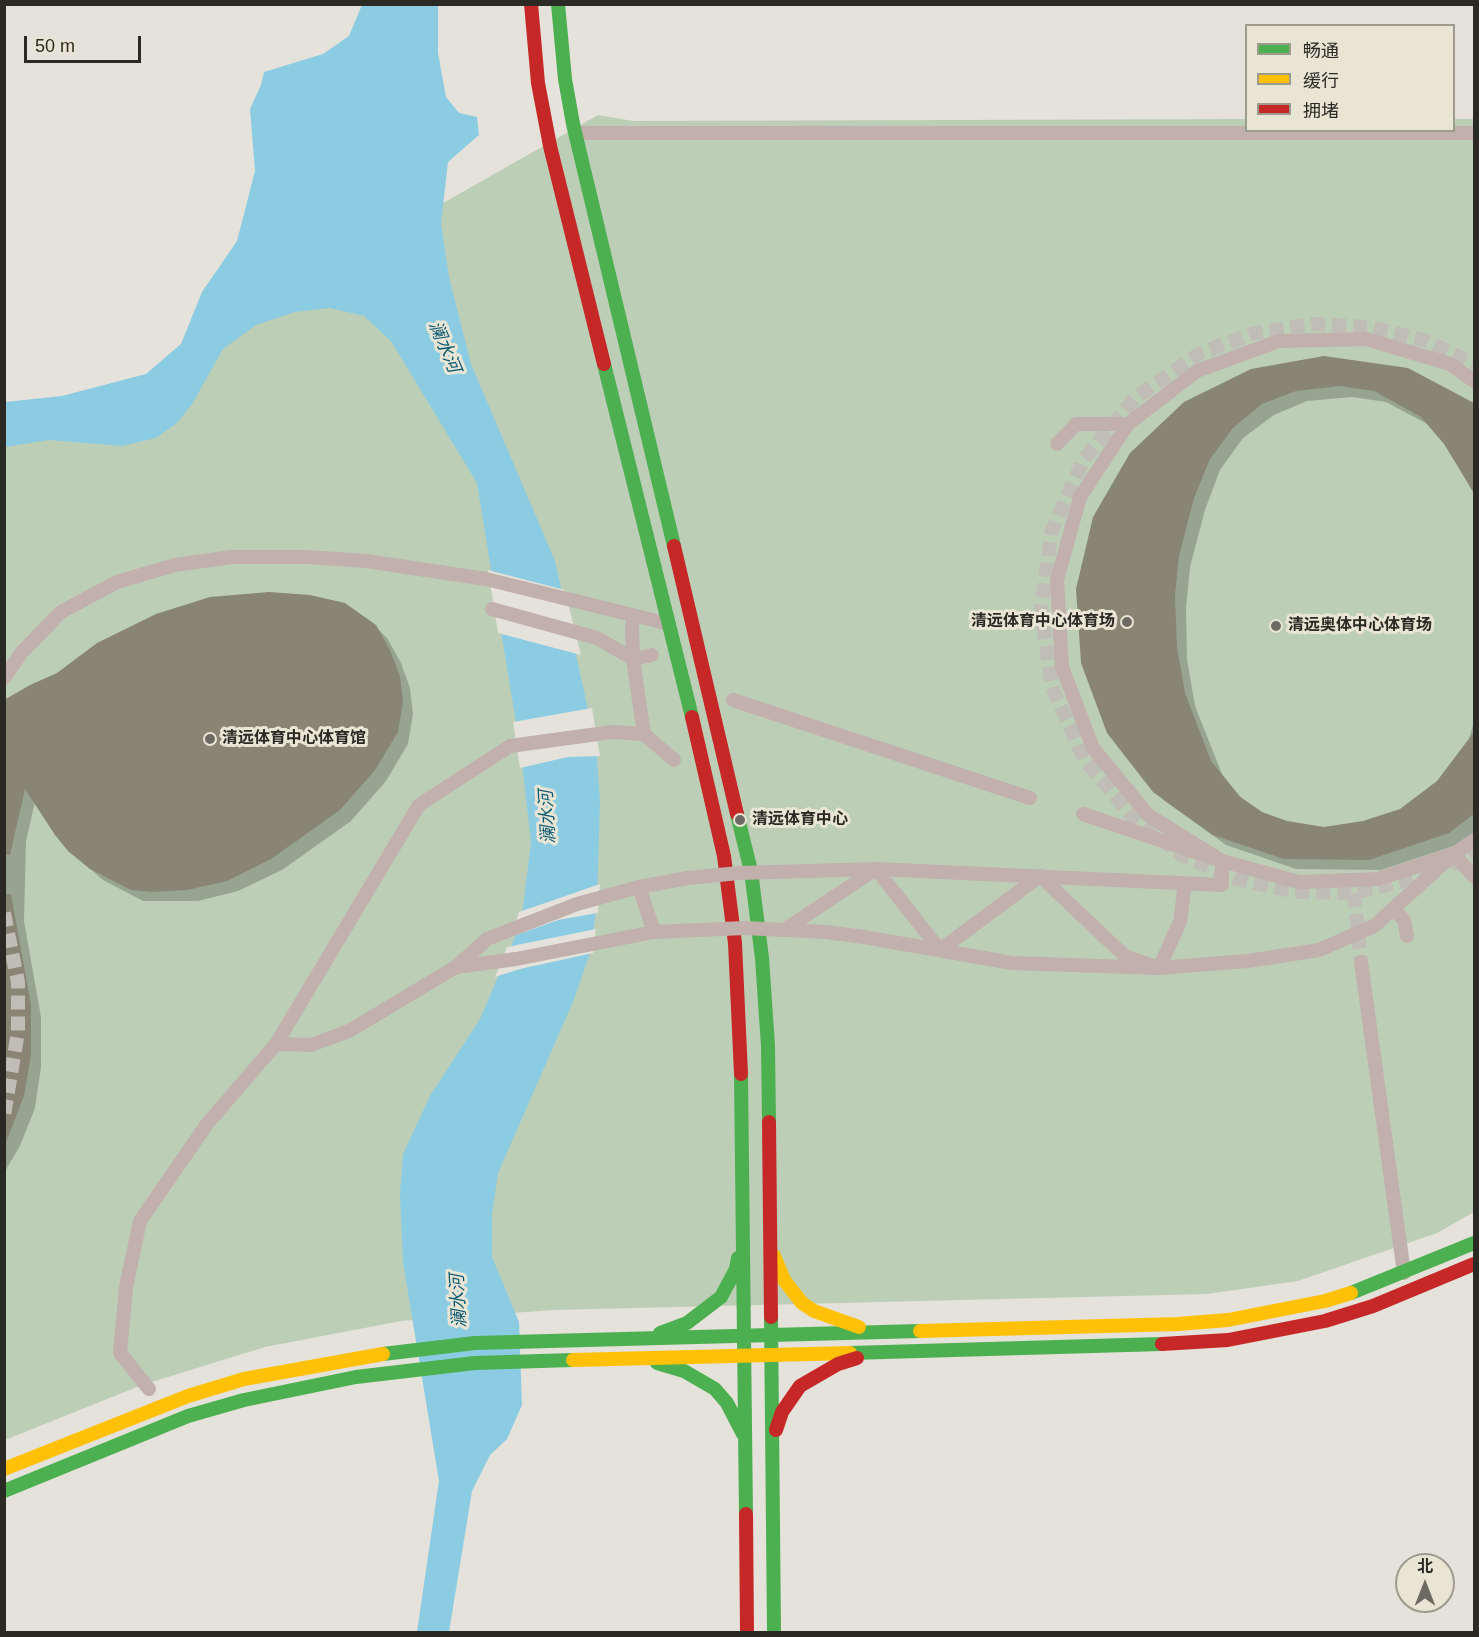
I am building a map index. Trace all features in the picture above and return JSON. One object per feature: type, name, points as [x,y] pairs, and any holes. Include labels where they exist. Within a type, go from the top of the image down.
[{"type":"street","points":[[531,4],[538,83],[550,146],[669,624],[724,856],[735,943],[741,1031],[747,1632]]},
{"type":"street","points":[[558,4],[565,79],[575,133],[751,871],[762,958],[768,1046],[774,1632]]},
{"type":"street","points":[[575,133],[1474,133]]},
{"type":"street","points":[[1222,861],[1148,815],[1093,748],[1062,667],[1057,580],[1080,497],[1128,424],[1197,371],[1279,342],[1366,339],[1450,364],[1474,381]]},
{"type":"street","points":[[1058,444],[1076,424],[1128,424]]},
{"type":"street","points":[[4,678],[22,652],[61,612],[117,582],[175,566],[232,557],[308,557],[366,561],[486,579],[669,624]]},
{"type":"street","points":[[492,609],[597,638],[633,659],[651,655]]},
{"type":"street","points":[[632,625],[633,659],[644,734]]},
{"type":"street","points":[[733,700],[1030,798]]},
{"type":"street","points":[[149,1389],[120,1353],[126,1287],[140,1221],[207,1124],[276,1044],[419,805],[510,746],[612,732],[644,734],[674,760]]},
{"type":"street","points":[[1083,814],[1222,861],[1299,882],[1378,879],[1454,854]]},
{"type":"street","points":[[456,967],[516,959],[654,932],[745,928],[864,937],[1012,963],[1159,968],[1248,961],[1319,950],[1374,926],[1454,854],[1474,840]]},
{"type":"street","points":[[1454,854],[1474,877]]},
{"type":"street","points":[[276,1044],[310,1045],[349,1031],[456,967],[487,939],[576,904],[639,887],[688,878],[739,873],[876,869],[1222,885],[1222,861]]},
{"type":"street","points":[[784,930],[876,869]]},
{"type":"street","points":[[876,869],[940,950]]},
{"type":"street","points":[[1040,876],[1126,957],[1159,968]]},
{"type":"street","points":[[940,950],[1040,876]]},
{"type":"street","points":[[1159,968],[1180,922],[1185,883]]},
{"type":"street","points":[[639,887],[654,932]]},
{"type":"street","points":[[1393,909],[1404,920],[1407,936]]},
{"type":"street","points":[[1361,962],[1404,1273]]},
{"type":"street","points":[[648,1338],[687,1323],[722,1297],[736,1269],[743,1235]]},
{"type":"street","points":[[4,1469],[123,1420],[222,1386],[301,1366],[414,1348],[529,1341],[1179,1324],[1228,1320],[1325,1300],[1404,1273],[1474,1244]]},
{"type":"street","points":[[770,1248],[784,1280],[802,1303],[835,1320],[876,1332]]},
{"type":"street","points":[[4,1491],[188,1416],[301,1386],[414,1368],[529,1361],[1179,1344],[1228,1340],[1325,1321],[1373,1306],[1474,1264]]},
{"type":"street","points":[[772,1444],[782,1412],[800,1386],[838,1364],[875,1352]]},
{"type":"street","points":[[631,1358],[684,1371],[715,1389],[727,1403],[745,1440]]},
{"type":"green space","name":"清远体育中心","points":[[598,115],[633,121],[1245,119],[1245,132],[1455,132],[1455,119],[1474,119],[1474,1212],[1437,1233],[1298,1281],[1207,1294],[554,1310],[401,1321],[265,1347],[142,1385],[5,1440],[5,427],[108,408],[218,331]]},
{"type":"water","name":"澜水河","points":[[362,5],[438,5],[438,53],[446,97],[459,113],[477,117],[479,135],[448,162],[441,223],[449,277],[471,364],[555,561],[596,745],[600,802],[597,901],[591,950],[573,1002],[498,1173],[492,1214],[492,1257],[519,1322],[522,1405],[507,1439],[490,1455],[472,1491],[449,1632],[417,1632],[439,1481],[403,1262],[400,1194],[403,1154],[430,1096],[480,1019],[521,923],[531,842],[521,754],[477,483],[391,341],[364,316],[330,308],[295,312],[256,325],[223,349],[192,404],[177,423],[156,438],[122,446],[49,440],[5,447],[5,402],[62,396],[146,374],[181,344],[202,292],[237,241],[255,171],[250,109],[264,72],[323,54],[349,36]]},
{"type":"pier","points":[[488,570],[565,590],[581,655],[498,633]]},
{"type":"pier","points":[[592,708],[600,756],[568,757],[520,768],[513,722]]},
{"type":"pier","points":[[600,884],[598,913],[558,920],[511,937],[519,912]]},
{"type":"pier","points":[[596,929],[593,953],[520,969],[495,977],[507,947]]},
{"type":"building","name":"清远体育中心体育场","points":[[1324,356],[1408,368],[1474,403],[1474,493],[1444,444],[1421,417],[1374,391],[1340,386],[1296,391],[1262,404],[1233,428],[1210,459],[1194,498],[1179,556],[1175,596],[1177,647],[1185,693],[1211,761],[1239,796],[1262,812],[1287,821],[1324,827],[1363,821],[1400,809],[1437,781],[1474,732],[1474,814],[1449,833],[1369,860],[1284,859],[1213,835],[1153,792],[1107,733],[1081,663],[1076,589],[1093,517],[1130,453],[1184,402],[1251,369]]},
{"type":"building","name":"清远体育中心体育馆","points":[[269,592],[310,595],[345,603],[376,625],[390,650],[400,676],[403,702],[398,732],[375,770],[340,810],[271,859],[227,881],[187,890],[153,892],[131,890],[90,869],[68,851],[55,835],[25,789],[10,855],[4,855],[4,700],[57,673],[97,643],[156,614],[210,597]]},
{"type":"building","points":[[4,894],[11,894],[31,1005],[31,1055],[24,1096],[5,1145]]},
{"type":"tunnel","points":[[1433,874],[1354,893],[1295,892],[1237,879],[1182,855],[1134,819],[1084,759],[1052,687],[1041,609],[1052,530],[1084,459],[1135,398],[1200,353],[1255,333],[1312,324],[1370,327],[1427,341],[1474,364]]},
{"type":"tunnel","points":[[1450,865],[1474,851]]},
{"type":"tunnel","points":[[1354,893],[1361,962]]},
{"type":"tunnel","points":[[4,913],[18,982],[18,1032],[4,1115]]},
{"type":"traffic: fast","points":[[558,4],[565,79],[573,124],[674,546]]},
{"type":"traffic: fast","points":[[604,364],[692,717]]},
{"type":"traffic: fast","points":[[737,814],[751,871],[762,958],[768,1046],[769,1122]]},
{"type":"traffic: fast","points":[[741,1074],[746,1514]]},
{"type":"traffic: fast","points":[[1351,1293],[1474,1243]]},
{"type":"traffic: fast","points":[[660,1333],[687,1323],[721,1297],[736,1269],[738,1258]]},
{"type":"traffic: fast","points":[[771,1317],[774,1632]]},
{"type":"traffic: fast","points":[[383,1354],[475,1343],[920,1331]]},
{"type":"traffic: fast","points":[[850,1353],[1162,1344]]},
{"type":"traffic: fast","points":[[4,1491],[188,1416],[244,1400],[356,1377],[475,1363],[573,1360]]},
{"type":"traffic: fast","points":[[657,1363],[684,1371],[715,1389],[727,1403],[743,1434]]},
{"type":"traffic: slow","points":[[774,1256],[784,1280],[802,1303],[814,1311],[859,1327]]},
{"type":"traffic: slow","points":[[920,1331],[1178,1324],[1228,1320],[1325,1301],[1351,1293]]},
{"type":"traffic: slow","points":[[573,1360],[850,1353]]},
{"type":"traffic: slow","points":[[4,1469],[188,1396],[244,1379],[383,1354]]},
{"type":"traffic: jam","points":[[531,4],[538,83],[550,146],[604,364]]},
{"type":"traffic: jam","points":[[674,546],[737,814]]},
{"type":"traffic: jam","points":[[692,717],[724,856],[735,943],[741,1074]]},
{"type":"traffic: jam","points":[[769,1122],[771,1317]]},
{"type":"traffic: jam","points":[[1162,1344],[1228,1340],[1325,1321],[1373,1306],[1474,1264]]},
{"type":"traffic: jam","points":[[776,1430],[782,1412],[800,1386],[838,1364],[857,1358]]},
{"type":"traffic: jam","points":[[746,1514],[747,1632]]},
{"type":"place","name":"清远体育中心体育场","points":[[1127,622]]},
{"type":"place","name":"清远奥体中心体育场","points":[[1276,626]]},
{"type":"place","name":"清远体育中心体育馆","points":[[210,739]]},
{"type":"place","name":"清远体育中心","points":[[740,820]]}]
